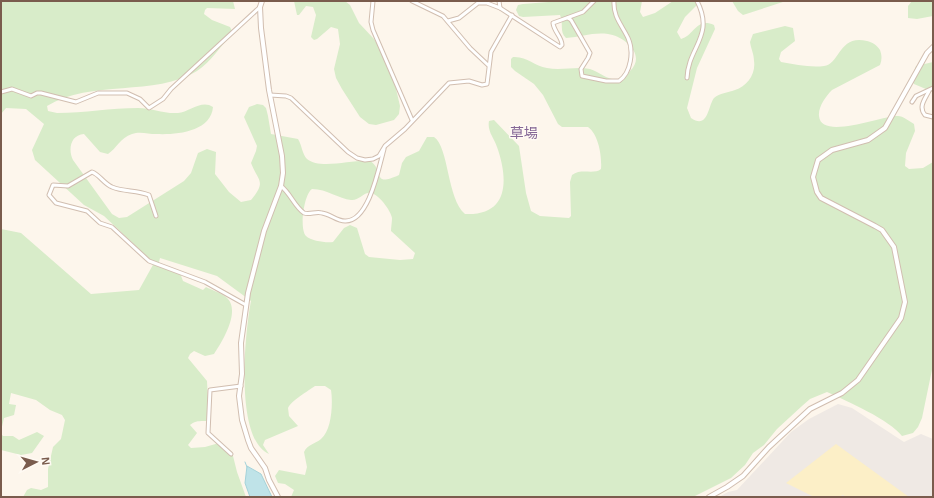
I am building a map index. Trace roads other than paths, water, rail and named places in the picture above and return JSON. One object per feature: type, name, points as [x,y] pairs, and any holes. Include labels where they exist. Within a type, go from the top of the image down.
[{"type":"street","points":[[262,1],[260,7],[261,28],[270,95],[282,156],[283,173],[281,186],[264,231],[246,305],[241,343],[241,386],[239,396],[244,427],[251,448],[265,468],[278,497]]},
{"type":"street","points":[[373,1],[371,22],[373,30],[412,120]]},
{"type":"street","points":[[412,1],[443,16],[470,48],[488,65]]},
{"type":"street","points":[[421,6],[423,1]]},
{"type":"street","points":[[499,1],[500,8]]},
{"type":"street","points":[[448,21],[459,18],[478,3],[487,3],[512,15],[560,47],[562,45],[562,40],[555,30],[553,23],[587,9],[594,1]]},
{"type":"street","points":[[568,18],[571,20],[590,53],[581,69],[582,76],[606,82],[618,81],[628,70],[630,47],[628,37],[616,16],[614,1]]},
{"type":"street","points":[[687,78],[690,61],[704,28],[703,14],[697,1]]},
{"type":"street","points":[[1,92],[12,89],[31,96],[40,93],[76,102],[98,94],[109,92],[127,93],[140,99],[149,108],[163,99],[171,89],[260,7]]},
{"type":"street","points":[[270,95],[286,96],[290,98],[331,137],[357,158],[373,159],[379,156],[385,146],[399,134],[449,82],[469,81],[486,84],[488,80],[488,65],[491,52],[512,15]]},
{"type":"street","points":[[709,497],[743,476],[768,447],[810,409],[842,393],[858,380],[901,318],[905,302],[894,247],[882,230],[822,198],[817,192],[813,178],[818,160],[824,154],[832,150],[868,140],[885,128],[926,53],[933,47]]},
{"type":"street","points":[[912,102],[916,96],[933,88]]},
{"type":"street","points":[[929,91],[922,107],[922,111],[925,115],[933,117]]},
{"type":"street","points":[[281,186],[286,190],[296,207],[304,213],[322,212],[342,221],[352,220],[358,216],[367,203],[378,174],[385,146]]},
{"type":"street","points":[[156,216],[149,195],[110,186],[103,182],[97,174],[92,172],[68,186],[53,185],[49,195],[56,203],[87,211],[100,223],[112,227],[149,260],[205,282],[246,305]]},
{"type":"street","points":[[232,454],[208,433],[210,390],[241,386]]},
{"type":"water","points":[[247,466],[261,474],[272,497],[250,497],[245,483]]},
{"type":"waterway","points":[[245,462],[247,467]]},
{"type":"district","name":"草場","points":[[524,133]]}]
